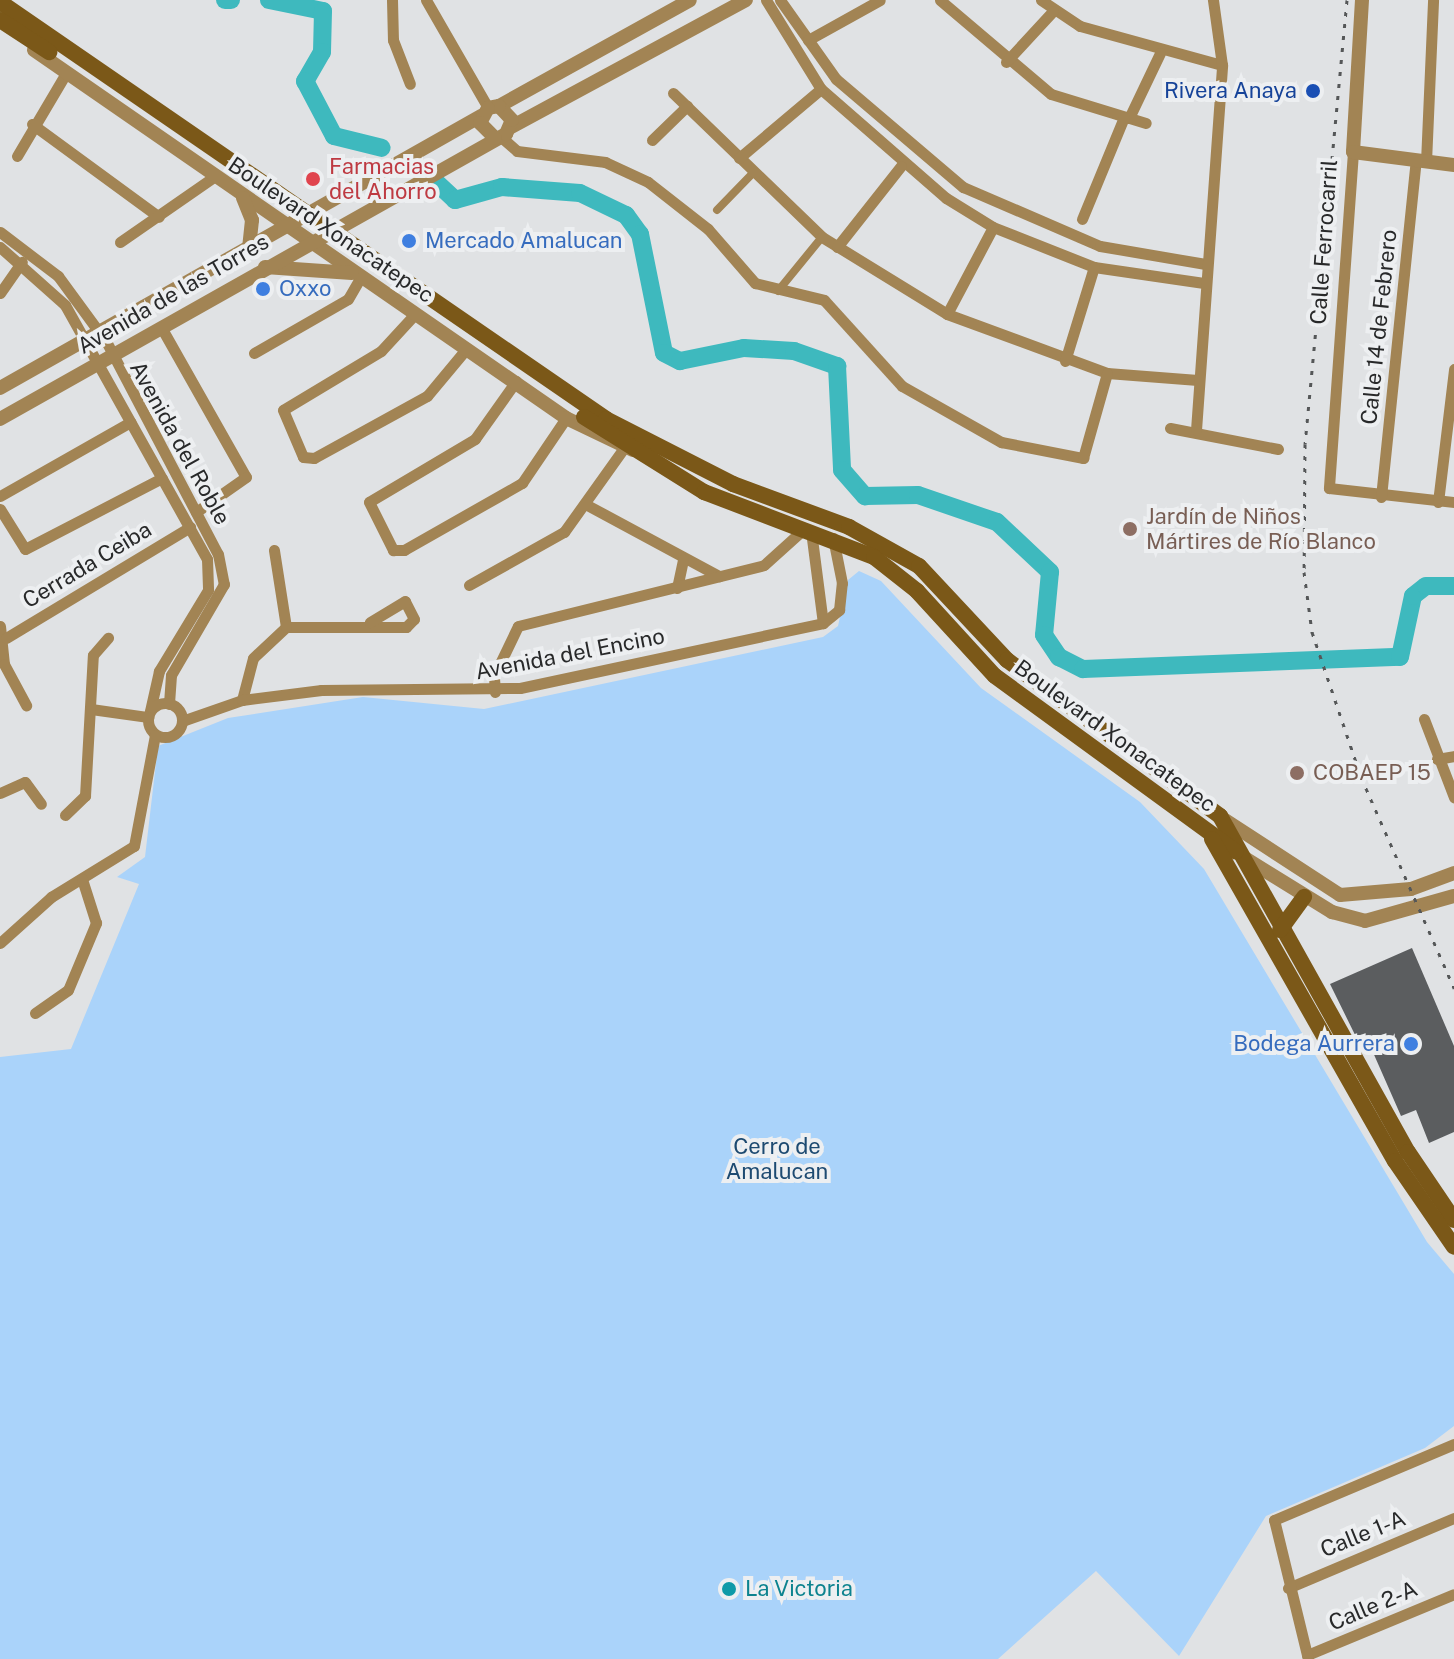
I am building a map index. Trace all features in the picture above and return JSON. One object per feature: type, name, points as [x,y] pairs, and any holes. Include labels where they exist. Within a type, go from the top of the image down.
[{"type":"main road","name":"Boulevard Xonacatepec","points":[[0,2],[8,24],[38,37],[603,423],[630,445],[733,484],[885,566],[995,676],[1209,833],[1395,1161],[1454,1247]]},
{"type":"main road","name":"Boulevard Xonacatepec","points":[[808,523],[919,566],[1007,660],[1220,816],[1236,852],[1280,930],[1454,1220]]},
{"type":"main road","points":[[1198,800],[1209,833],[1236,852]]},
{"type":"main road","points":[[1280,930],[1304,897]]},
{"type":"street","points":[[392,0],[393,40],[410,84]]},
{"type":"street","points":[[426,0],[503,134],[517,151],[605,162],[648,182],[708,229],[755,283],[824,300],[902,386],[1001,442],[1083,458],[1107,373]]},
{"type":"street","name":"Avenida de las Torres","points":[[0,388],[432,149],[489,110],[690,0]]},
{"type":"street","name":"Avenida de las Torres","points":[[0,419],[440,166],[746,0]]},
{"type":"street","points":[[766,0],[821,89],[901,166],[993,227],[1094,267],[1204,283]]},
{"type":"street","points":[[780,0],[850,94],[963,187],[1100,246],[1205,264]]},
{"type":"street","points":[[808,40],[880,0]]},
{"type":"street","points":[[940,0],[1006,62],[1051,94],[1146,123]]},
{"type":"street","points":[[1041,0],[1053,11],[1160,53],[1222,65]]},
{"type":"street","points":[[1196,430],[1205,264],[1222,65],[1213,0]]},
{"type":"street","name":"Calle Ferrocarril","points":[[1362,0],[1329,488],[1381,497]]},
{"type":"street","name":"Calle 14 de Febrero","points":[[1381,497],[1421,161],[1433,0]]},
{"type":"street","points":[[1006,62],[1053,11]]},
{"type":"street","name":"Boulevard Xonacatepec","points":[[8,24],[66,73],[243,198],[516,381],[566,418],[630,445]]},
{"type":"street","name":"Boulevard Xonacatepec","points":[[8,24],[285,191],[505,342],[630,445]]},
{"type":"street","points":[[1082,219],[1127,117],[1160,53]]},
{"type":"street","points":[[17,156],[32,124],[66,73]]},
{"type":"street","points":[[739,158],[821,89]]},
{"type":"street","points":[[673,93],[822,237],[947,314],[1065,361],[1107,373],[1198,380]]},
{"type":"street","points":[[652,140],[687,106]]},
{"type":"street","points":[[489,110],[483,130],[503,134]]},
{"type":"street","points":[[32,124],[159,217]]},
{"type":"street","points":[[432,149],[440,166]]},
{"type":"street","points":[[1353,152],[1454,165]]},
{"type":"street","points":[[837,247],[901,166]]},
{"type":"street","points":[[717,210],[754,172]]},
{"type":"street","points":[[120,242],[214,177]]},
{"type":"street","points":[[268,214],[284,209],[285,191]]},
{"type":"street","points":[[243,198],[252,220],[249,250]]},
{"type":"street","points":[[947,314],[993,227]]},
{"type":"street","name":"Avenida del Roble","points":[[0,232],[58,276],[103,360],[196,512],[224,584],[171,675],[169,704]]},
{"type":"street","points":[[778,291],[822,237]]},
{"type":"street","points":[[254,353],[348,299],[352,273],[340,249],[358,243]]},
{"type":"street","name":"Avenida del Roble","points":[[0,247],[55,290],[91,337],[130,422],[207,559],[208,590],[159,671],[149,714]]},
{"type":"street","points":[[0,293],[22,262]]},
{"type":"street","points":[[265,267],[352,273]]},
{"type":"street","points":[[1065,361],[1094,267]]},
{"type":"street","points":[[415,314],[381,351],[280,415],[308,459],[427,396],[467,348]]},
{"type":"street","points":[[161,327],[246,477],[196,512]]},
{"type":"street","points":[[491,364],[505,342]]},
{"type":"street","points":[[1438,502],[1454,369]]},
{"type":"street","points":[[516,381],[475,439],[369,502],[393,550],[404,550],[522,483],[566,418]]},
{"type":"street","points":[[0,496],[130,422]]},
{"type":"street","points":[[1170,428],[1196,430],[1278,449]]},
{"type":"street","points":[[469,585],[564,532],[630,445]]},
{"type":"street","points":[[0,509],[25,549],[162,478]]},
{"type":"street","points":[[1381,497],[1454,502]]},
{"type":"street","points":[[587,505],[683,560],[719,576]]},
{"type":"street","points":[[495,692],[494,676],[518,626],[764,565],[808,523]]},
{"type":"street","points":[[808,523],[823,623],[833,619],[841,596],[833,538]]},
{"type":"street","name":"Cerrada Ceiba","points":[[6,638],[190,527]]},
{"type":"street","points":[[274,550],[286,627]]},
{"type":"street","points":[[677,588],[683,560]]},
{"type":"street","points":[[242,700],[253,658],[286,627],[370,622],[412,625],[405,601],[370,622]]},
{"type":"street","name":"Avenida del Encino","points":[[155,735],[169,737],[182,721],[242,700],[352,688],[495,692],[823,623]]},
{"type":"street","points":[[0,626],[6,638],[4,664],[26,705]]},
{"type":"street","points":[[65,815],[85,796],[94,650],[108,638]]},
{"type":"street","points":[[91,709],[149,714],[169,704],[182,721]]},
{"type":"street","points":[[0,943],[82,879],[125,854],[140,835],[155,735],[149,714]]},
{"type":"street","points":[[1424,719],[1454,797]]},
{"type":"street","points":[[1437,759],[1454,756]]},
{"type":"street","points":[[0,793],[25,782],[41,804]]},
{"type":"street","points":[[1220,816],[1340,895],[1411,889],[1454,873]]},
{"type":"street","points":[[1236,852],[1304,897],[1365,921],[1454,896]]},
{"type":"street","points":[[35,1013],[68,990],[96,923],[82,879]]},
{"type":"street","points":[[1308,1657],[1272,1526],[1277,1516],[1454,1444]]},
{"type":"street","name":"Calle 1-A","points":[[1288,1588],[1454,1518]]},
{"type":"street","name":"Calle 2-A","points":[[1308,1657],[1454,1594]]},
{"type":"green space","name":"Cerro de Amalucan","points":[[859,571],[881,581],[981,688],[1140,802],[1204,869],[1427,1242],[1454,1274],[1454,1426],[1425,1448],[1266,1516],[1179,1656],[1096,1571],[998,1659],[0,1659],[0,1057],[71,1049],[139,884],[117,877],[145,857],[158,746],[228,718],[363,697],[484,709],[823,637],[838,626],[848,580]]},
{"type":"building","name":"Bodega Aurrera","points":[[1412,948],[1454,1046],[1454,1132],[1429,1143],[1416,1110],[1401,1116],[1368,1041],[1360,1045],[1330,984]]},
{"type":"waterway","points":[[225,0],[231,0]]},
{"type":"waterway","points":[[269,0],[323,11],[322,52],[305,81],[334,136],[382,148]]},
{"type":"waterway","points":[[437,183],[455,200],[502,187],[580,193],[626,215],[640,234],[664,353],[680,361],[744,348],[794,351],[837,366],[842,470],[865,496],[918,495],[997,522],[1050,572],[1044,635],[1059,657],[1083,669],[1400,657],[1413,596],[1426,586],[1454,586]]},
{"type":"railway","points":[[1347,0],[1305,444],[1304,572],[1312,632],[1361,777],[1454,988]]},
{"type":"place","name":"Rivera Anaya","points":[[1313,91]]},
{"type":"place","name":"Farmacias del Ahorro","points":[[313,179]]},
{"type":"place","name":"Mercado Amalucan","points":[[409,241]]},
{"type":"place","name":"Oxxo","points":[[263,289]]},
{"type":"place","name":"Jardín de Niños Mártires de Río Blanco","points":[[1130,529]]},
{"type":"place","name":"COBAEP 15","points":[[1297,773]]},
{"type":"place","name":"Bodega Aurrera","points":[[1411,1044]]},
{"type":"place","name":"La Victoria","points":[[729,1589]]}]
